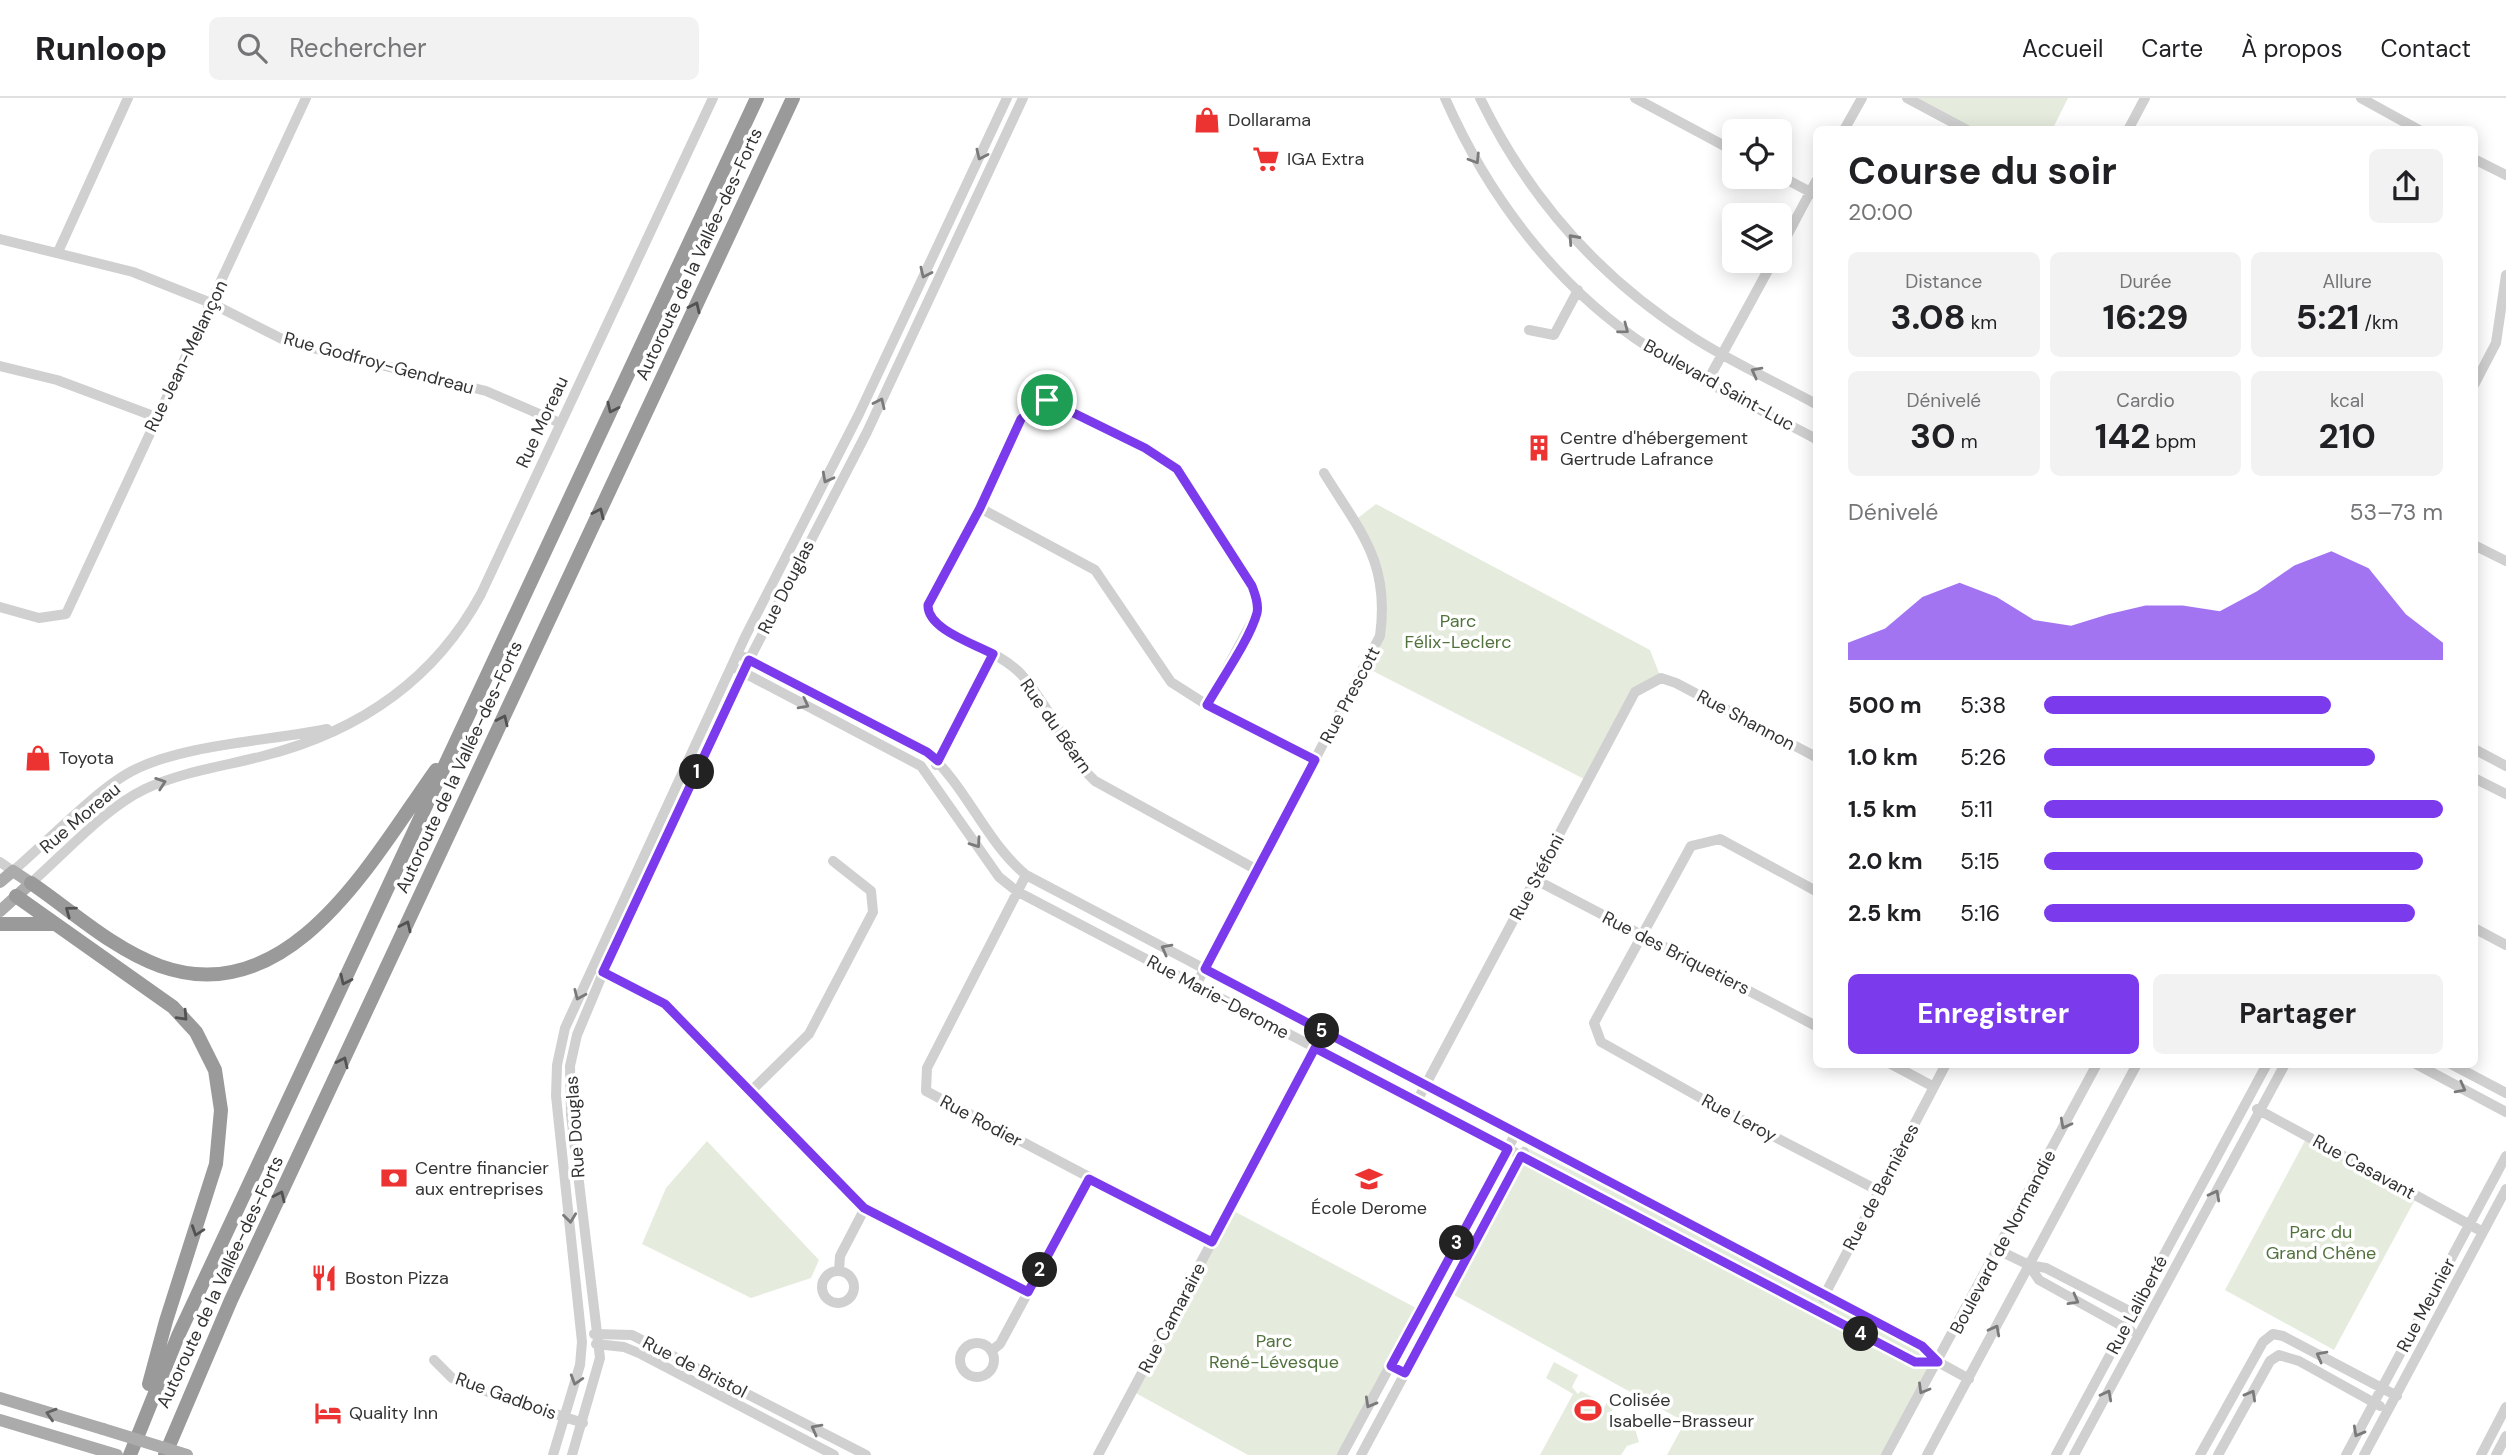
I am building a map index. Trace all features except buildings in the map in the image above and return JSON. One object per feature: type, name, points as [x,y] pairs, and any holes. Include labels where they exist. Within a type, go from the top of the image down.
[{"type":"highway","name":"Autoroute de la Vallée-des-Forts","points":[[131,1452],[178,1336],[757,98]]},
{"type":"highway","name":"Autoroute de la Vallée-des-Forts","points":[[167,1455],[201,1369],[793,98]]},
{"type":"highway","points":[[31,883],[115,943],[160,966],[209,974],[258,964],[292,947],[346,894],[457,741]]},
{"type":"highway","points":[[16,897],[154,991],[182,1015],[206,1049],[220,1095],[221,1137],[213,1178],[166,1321],[131,1452]]},
{"type":"highway","points":[[0,924],[54,924]]},
{"type":"main road","name":"Rue Moreau","points":[[0,883],[13,871]]},
{"type":"main road","points":[[13,871],[31,883]]},
{"type":"main road","name":"Rue Moreau","points":[[0,911],[31,883]]},
{"type":"main road","points":[[0,1398],[187,1455]]},
{"type":"main road","points":[[0,1420],[117,1455]]},
{"type":"street","points":[[58,252],[128,98]]},
{"type":"street","name":"Rue Jean-Melançon","points":[[0,607],[39,618],[66,614],[306,98]]},
{"type":"street","name":"Rue Moreau","points":[[31,883],[117,807],[141,791],[166,780],[294,747],[354,723],[385,705],[417,679],[463,625],[510,533],[713,98]]},
{"type":"street","name":"Rue Douglas","points":[[554,1455],[580,1365],[582,1338],[556,1075],[565,1028],[737,654],[859,414],[1007,98]]},
{"type":"street","name":"Rue Douglas","points":[[572,1455],[598,1374],[599,1340],[571,1115],[570,1079],[577,1035],[603,972],[749,660],[867,432],[1023,98]]},
{"type":"street","name":"Boulevard Saint-Luc","points":[[1445,98],[1466,144],[1494,191],[1543,254],[1577,290],[1647,346],[1707,382],[1813,437]]},
{"type":"street","name":"Boulevard Saint-Luc","points":[[1480,98],[1520,171],[1589,256],[1649,308],[1722,354],[1813,402]]},
{"type":"street","points":[[1636,98],[1722,145]]},
{"type":"street","points":[[1846,126],[1862,98]]},
{"type":"street","points":[[1907,98],[1960,126]]},
{"type":"street","points":[[2130,126],[2145,98]]},
{"type":"street","points":[[2361,98],[2412,126]]},
{"type":"street","points":[[2478,161],[2506,175]]},
{"type":"street","points":[[1792,183],[1813,194],[1792,229]]},
{"type":"street","name":"Rue Godfroy-Gendreau","points":[[0,239],[133,272],[211,303],[288,342],[486,391],[560,423]]},
{"type":"street","points":[[1707,382],[1766,273]]},
{"type":"street","points":[[2478,377],[2496,343],[2506,275]]},
{"type":"street","points":[[1529,330],[1554,335],[1577,290]]},
{"type":"street","points":[[0,366],[57,380],[156,417]]},
{"type":"street","name":"Rue du Béarn","points":[[1207,705],[1258,611],[1252,586],[1177,469],[1145,448],[1047,400],[1037,404],[1021,419],[980,508],[928,605],[928,612],[937,624],[993,654],[1021,674],[1083,769],[1095,780],[1258,870]]},
{"type":"street","name":"Rue Prescott","points":[[1196,985],[1380,636],[1385,603],[1379,571],[1368,543],[1324,473]]},
{"type":"street","points":[[980,508],[1095,570],[1171,681],[1207,705],[1315,760]]},
{"type":"street","points":[[2478,547],[2506,561]]},
{"type":"street","name":"Rue Marie-Derome","points":[[737,654],[927,752],[938,761],[1006,859],[1026,875],[1922,1346],[1938,1362],[1969,1379]]},
{"type":"street","points":[[931,777],[993,654]]},
{"type":"street","name":"Rue Marie-Derome","points":[[732,666],[921,766],[999,877],[1018,892],[1915,1362],[1938,1362]]},
{"type":"street","name":"Rue Stéfoni","points":[[1417,1101],[1635,692],[1661,678],[1676,683]]},
{"type":"street","name":"Rue Shannon","points":[[1676,683],[1813,755]]},
{"type":"street","name":"Rue Moreau","points":[[13,871],[116,781],[142,766],[177,756],[354,723]]},
{"type":"street","points":[[2478,751],[2506,765]]},
{"type":"street","points":[[2478,780],[2506,794]]},
{"type":"street","points":[[1642,935],[1691,846],[1720,839],[1813,889]]},
{"type":"street","points":[[0,862],[13,871]]},
{"type":"street","points":[[750,1091],[809,1034],[873,912],[871,891],[833,862]]},
{"type":"street","name":"Rue Rodier","points":[[1026,875],[927,1068],[926,1091],[1212,1242]]},
{"type":"street","name":"Rue des Briquetiers","points":[[1535,880],[1813,1024]]},
{"type":"street","points":[[0,883],[16,897]]},
{"type":"street","points":[[2478,930],[2506,945]]},
{"type":"street","name":"Rue Leroy","points":[[1642,935],[1594,1023],[1601,1042],[1715,1106],[1879,1191]]},
{"type":"street","points":[[592,966],[665,1004],[864,1208],[1028,1292]]},
{"type":"street","name":"Rue Camaraire","points":[[1098,1455],[1324,1032]]},
{"type":"street","points":[[1898,1068],[1934,1087]]},
{"type":"street","name":"Rue de Bernières","points":[[1816,1310],[1944,1068]]},
{"type":"street","name":"Boulevard de Normandie","points":[[1886,1455],[2095,1068]]},
{"type":"street","name":"Boulevard de Normandie","points":[[1927,1455],[2135,1068]]},
{"type":"street","name":"Rue Laliberté","points":[[2056,1455],[2265,1068]]},
{"type":"street","name":"Rue Laliberté","points":[[2074,1455],[2283,1068]]},
{"type":"street","points":[[2424,1068],[2506,1112]]},
{"type":"street","points":[[2459,1068],[2506,1093]]},
{"type":"street","name":"Rue Casavant","points":[[2246,1102],[2483,1232]]},
{"type":"street","points":[[1342,1455],[1516,1133]]},
{"type":"street","points":[[1361,1455],[1530,1140]]},
{"type":"street","points":[[2218,1155],[2232,1164]]},
{"type":"street","name":"Rue Meunier","points":[[2346,1455],[2506,1156]]},
{"type":"street","points":[[991,1351],[1000,1344],[1089,1179]]},
{"type":"street","name":"Rue Meunier","points":[[2364,1455],[2506,1189]]},
{"type":"street","points":[[839,1271],[839,1256],[864,1208]]},
{"type":"street","points":[[1998,1250],[2029,1265],[2046,1268],[2147,1321]]},
{"type":"street","points":[[2029,1265],[2039,1280],[2138,1336]]},
{"type":"street","points":[[2273,1334],[2279,1355]]},
{"type":"street","points":[[2200,1455],[2263,1342],[2273,1334],[2283,1336],[2396,1396]]},
{"type":"street","name":"Rue de Bristol","points":[[599,1340],[632,1335],[866,1455]]},
{"type":"street","name":"Rue de Bristol","points":[[582,1338],[630,1349],[834,1455]]},
{"type":"street","points":[[2279,1355],[2299,1361],[2388,1411]]},
{"type":"street","points":[[2218,1455],[2270,1361],[2279,1355]]},
{"type":"street","name":"Rue Gadbois","points":[[434,1360],[458,1381],[583,1423]]},
{"type":"street","points":[[1391,1366],[1405,1373]]},
{"type":"street","name":"Rue de Bristol","points":[[757,1416],[765,1402]]},
{"type":"street","points":[[2481,1455],[2506,1407]]},
{"type":"street","points":[[2496,1455],[2506,1436]]},
{"type":"green space","points":[[1909,98],[2068,98],[2054,126],[1961,126]]},
{"type":"green space","name":"Parc Félix-Leclerc","points":[[1376,504],[1650,650],[1661,678],[1635,693],[1588,781],[1365,667],[1385,603],[1354,521]]},
{"type":"green space","name":"Parc du Grand Chêne","points":[[2307,1137],[2417,1196],[2334,1350],[2225,1290]]},
{"type":"green space","points":[[707,1141],[819,1260],[811,1278],[751,1298],[642,1244],[666,1188]]},
{"type":"green space","points":[[1523,1146],[1824,1295],[1939,1358],[1888,1455],[1667,1455],[1685,1422],[1445,1290]]},
{"type":"green space","name":"Parc René-Lévesque","points":[[1230,1209],[1418,1309],[1339,1455],[1248,1455],[1132,1391]]},
{"type":"green space","name":"Colisée Isabelle-Brasseur","points":[[1554,1362],[1578,1375],[1572,1387],[1578,1394],[1581,1391],[1598,1400],[1597,1405],[1604,1408],[1607,1402],[1614,1406],[1611,1413],[1625,1421],[1632,1419],[1639,1442],[1627,1446],[1621,1455],[1540,1455],[1573,1394],[1546,1378]]},
{"type":"place","name":"Dollarama","points":[[1207,120]]},
{"type":"place","name":"IGA Extra","points":[[1266,159]]},
{"type":"place","name":"Centre d'hébergement Gertrude Lafrance","points":[[1539,448]]},
{"type":"place","name":"Toyota","points":[[38,758]]},
{"type":"place","name":"Centre financier aux entreprises","points":[[394,1178]]},
{"type":"place","name":"École Derome","points":[[1369,1179]]},
{"type":"place","name":"Boston Pizza","points":[[324,1278]]},
{"type":"place","name":"Colisée Isabelle-Brasseur","points":[[1588,1410]]},
{"type":"place","name":"Quality Inn","points":[[328,1413]]},
{"type":"route","points":[[1047,400],[1145,448],[1177,469],[1252,586],[1257,600],[1258,611],[1251,627],[1207,705],[1315,760],[1205,969],[1922,1346],[1938,1362],[1915,1362],[1521,1156],[1405,1373],[1391,1366],[1508,1149],[1315,1048],[1212,1242],[1089,1179],[1028,1292],[864,1208],[665,1004],[603,972],[749,660],[927,752],[938,761],[993,654],[937,624],[928,612],[928,605],[980,508],[1021,419],[1037,404],[1047,400]]}]
